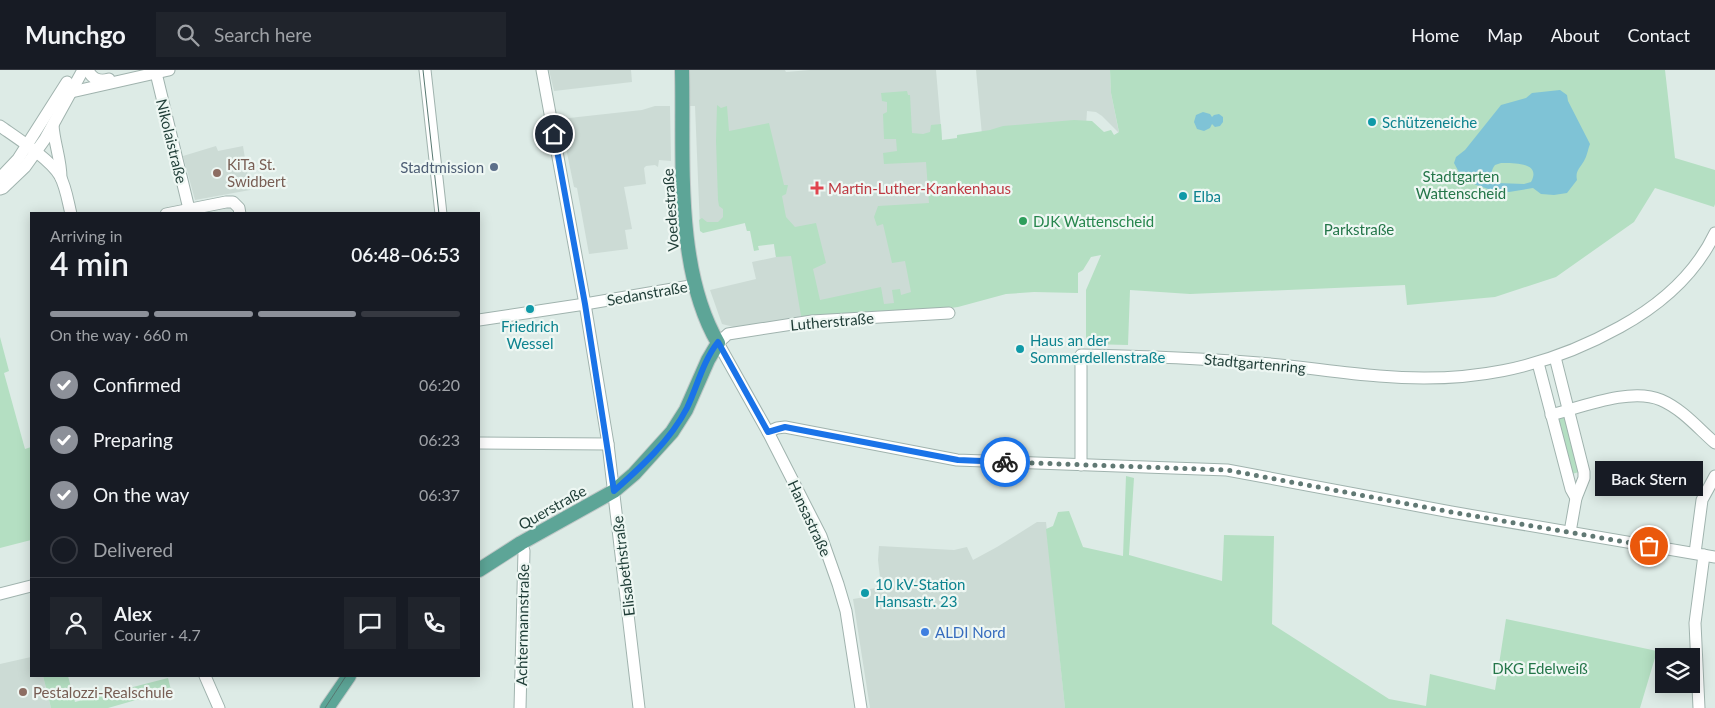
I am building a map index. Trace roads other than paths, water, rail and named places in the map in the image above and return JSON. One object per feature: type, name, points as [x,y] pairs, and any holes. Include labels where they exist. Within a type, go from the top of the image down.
[{"type":"main road","name":"Voedestraße","points":[[682,70],[684,206],[689,253],[703,311],[710,329],[718,342]]},
{"type":"main road","name":"Querstraße","points":[[480,569],[521,543],[614,491],[634,474],[672,432],[686,410],[718,342]]},
{"type":"main road","points":[[328,708],[348,677]]},
{"type":"street","points":[[0,178],[53,125],[74,70]]},
{"type":"street","points":[[0,189],[25,167],[31,149],[65,93],[83,70]]},
{"type":"street","points":[[88,70],[92,77],[97,80],[109,79],[118,81]]},
{"type":"street","points":[[65,93],[169,70]]},
{"type":"street","points":[[425,70],[441,212]]},
{"type":"street","name":"Elisabethstraße","points":[[542,70],[585,304],[608,444],[639,708]]},
{"type":"street","name":"Nikolaistraße","points":[[156,73],[189,209]]},
{"type":"street","points":[[53,125],[61,163],[61,178],[70,212]]},
{"type":"street","points":[[0,126],[48,162],[61,178]]},
{"type":"street","points":[[175,212],[226,202],[233,202],[239,208],[240,212]]},
{"type":"street","name":"Stadtgartenring","points":[[1081,465],[1081,355],[1134,355],[1219,360],[1379,376],[1423,378],[1469,376],[1512,370],[1555,357],[1606,335],[1645,313],[1677,287],[1695,266],[1715,233]]},
{"type":"street","name":"Sedanstraße","points":[[480,320],[696,285]]},
{"type":"street","name":"Lutherstraße","points":[[718,342],[728,334],[812,321],[949,313]]},
{"type":"street","name":"Hansastraße","points":[[718,342],[768,432],[812,518],[838,584],[848,618],[861,708]]},
{"type":"street","points":[[1555,357],[1584,472],[1584,478],[1576,498],[1570,532]]},
{"type":"street","points":[[1538,363],[1571,490],[1576,498]]},
{"type":"street","points":[[1551,415],[1628,396],[1650,397],[1669,404],[1684,414],[1715,443]]},
{"type":"street","points":[[768,432],[785,427],[958,460],[1227,470],[1705,555]]},
{"type":"street","points":[[480,442],[608,444]]},
{"type":"street","points":[[1699,708],[1695,623],[1705,555],[1702,500],[1715,476]]},
{"type":"street","name":"Achtermannstraße","points":[[520,708],[524,551],[521,543]]},
{"type":"street","points":[[0,594],[30,586]]},
{"type":"street","points":[[205,677],[219,708]]},
{"type":"water","points":[[1560,90],[1567,95],[1568,101],[1590,144],[1585,159],[1577,172],[1577,180],[1567,193],[1554,195],[1541,194],[1533,188],[1509,192],[1488,189],[1468,182],[1461,176],[1454,163],[1456,157],[1465,150],[1501,105],[1526,98],[1532,93]],"holes":[[[1501,163],[1530,167],[1533,171],[1531,182],[1524,184],[1497,183],[1493,179],[1492,170],[1495,165]]]},
{"type":"water","points":[[1203,112],[1210,114],[1212,117],[1219,114],[1223,117],[1223,122],[1220,126],[1215,127],[1212,124],[1210,128],[1204,131],[1197,129],[1194,122],[1196,115]]},
{"type":"tram line","points":[[423,70],[439,212]]},
{"type":"tram line","points":[[325,708],[345,677]]},
{"type":"place","name":"Schützeneiche","points":[[1372,122]]},
{"type":"place","name":"Stadtmission","points":[[494,167]]},
{"type":"place","name":"KiTa St. Swidbert","points":[[217,173]]},
{"type":"place","name":"Martin-Luther-Krankenhaus","points":[[817,188]]},
{"type":"place","name":"Elba","points":[[1183,196]]},
{"type":"place","name":"DJK Wattenscheid","points":[[1023,221]]},
{"type":"place","name":"Friedrich Wessel","points":[[530,309]]},
{"type":"place","name":"Haus an der Sommerdellenstraße","points":[[1020,349]]},
{"type":"place","name":"Back Stern","points":[[1649,546]]},
{"type":"place","name":"10 kV-Station Hansastr. 23","points":[[865,593]]},
{"type":"place","name":"ALDI Nord","points":[[925,632]]},
{"type":"place","name":"Pestalozzi-Realschule","points":[[23,692]]},
{"type":"park label","name":"Stadtgarten Wattenscheid","points":[[1461,184]]},
{"type":"park label","name":"Parkstraße","points":[[1359,229]]},
{"type":"park label","name":"DKG Edelweiß","points":[[1540,668]]}]
